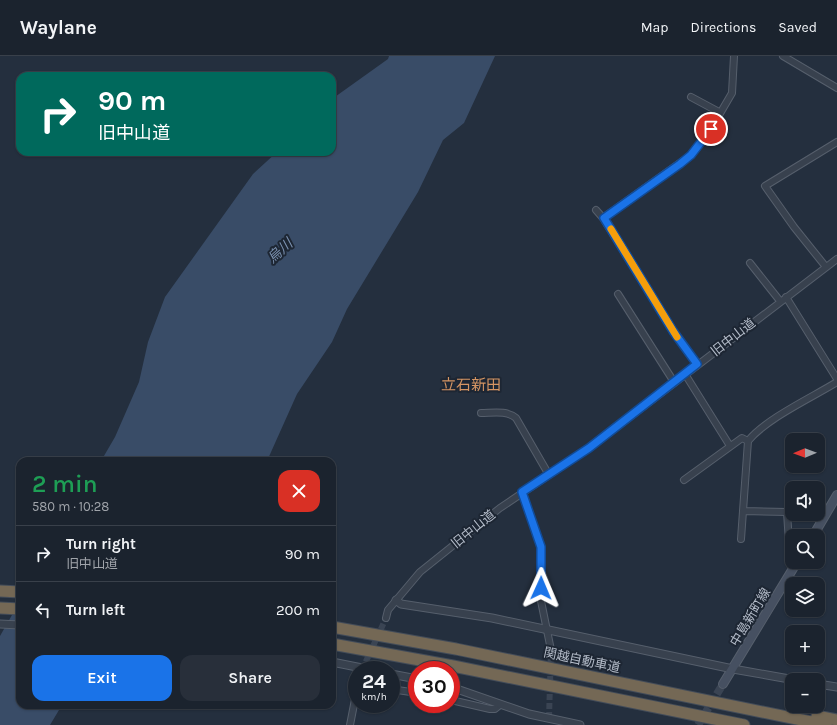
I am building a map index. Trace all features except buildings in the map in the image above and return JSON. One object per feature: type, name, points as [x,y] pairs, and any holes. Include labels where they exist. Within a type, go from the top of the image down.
[{"type":"highway","points":[[0,591],[16,592]]},
{"type":"highway","points":[[0,608],[16,609]]},
{"type":"highway","name":"関越自動車道","points":[[336,628],[456,649],[826,725]]},
{"type":"highway","points":[[336,645],[522,679],[744,725]]},
{"type":"highway","points":[[456,649],[588,670],[837,720]]},
{"type":"main road","points":[[817,529],[837,496]]},
{"type":"main road","name":"中島新町線","points":[[724,684],[793,569]]},
{"type":"street","points":[[604,218],[691,155],[711,129],[719,112],[732,93],[734,56]]},
{"type":"street","points":[[783,56],[837,87]]},
{"type":"street","points":[[692,97],[719,112]]},
{"type":"street","points":[[826,267],[794,227],[765,186],[837,142]]},
{"type":"street","points":[[596,210],[604,218],[673,331],[697,364]]},
{"type":"street","name":"旧中山道","points":[[386,618],[388,610],[420,572],[500,508],[589,448],[697,364],[837,259]]},
{"type":"street","points":[[741,539],[744,511],[745,459],[748,441],[755,432],[836,378],[783,299],[750,263]]},
{"type":"street","points":[[618,294],[674,382]]},
{"type":"street","points":[[685,374],[730,446]]},
{"type":"street","points":[[481,413],[512,414],[516,418],[549,475]]},
{"type":"street","points":[[684,480],[742,438],[748,441]]},
{"type":"street","points":[[522,492],[541,547],[541,601],[551,650]]},
{"type":"street","points":[[744,511],[787,512],[788,529]]},
{"type":"street","points":[[396,600],[401,604],[492,618],[733,669],[785,678]]},
{"type":"street","points":[[0,624],[16,625]]},
{"type":"street","points":[[336,663],[348,665]]},
{"type":"street","points":[[825,685],[837,687]]},
{"type":"street","points":[[460,691],[536,716],[580,725]]},
{"type":"street","points":[[460,702],[490,709],[495,709],[500,705]]},
{"type":"street","points":[[350,725],[352,713]]},
{"type":"water","name":"烏川","points":[[389,56],[495,56],[464,123],[443,140],[418,192],[347,309],[332,342],[297,394],[269,457],[103,457],[115,437],[139,382],[148,342],[165,297],[253,174],[273,156],[336,156],[336,96],[388,59]]},
{"type":"water","points":[[16,608],[16,709],[60,709],[50,725],[0,725],[0,636]]},
{"type":"tunnel","points":[[366,661],[386,618]]},
{"type":"tunnel","points":[[549,718],[551,650]]},
{"type":"tunnel","points":[[698,725],[723,684]]},
{"type":"slow traffic","points":[[611,229],[677,337]]},
{"type":"district","name":"立石新田","points":[[471,385]]},
{"type":"route","points":[[541,588],[541,547],[522,492],[589,448],[697,364],[673,331],[604,218],[691,155],[711,129]]}]
